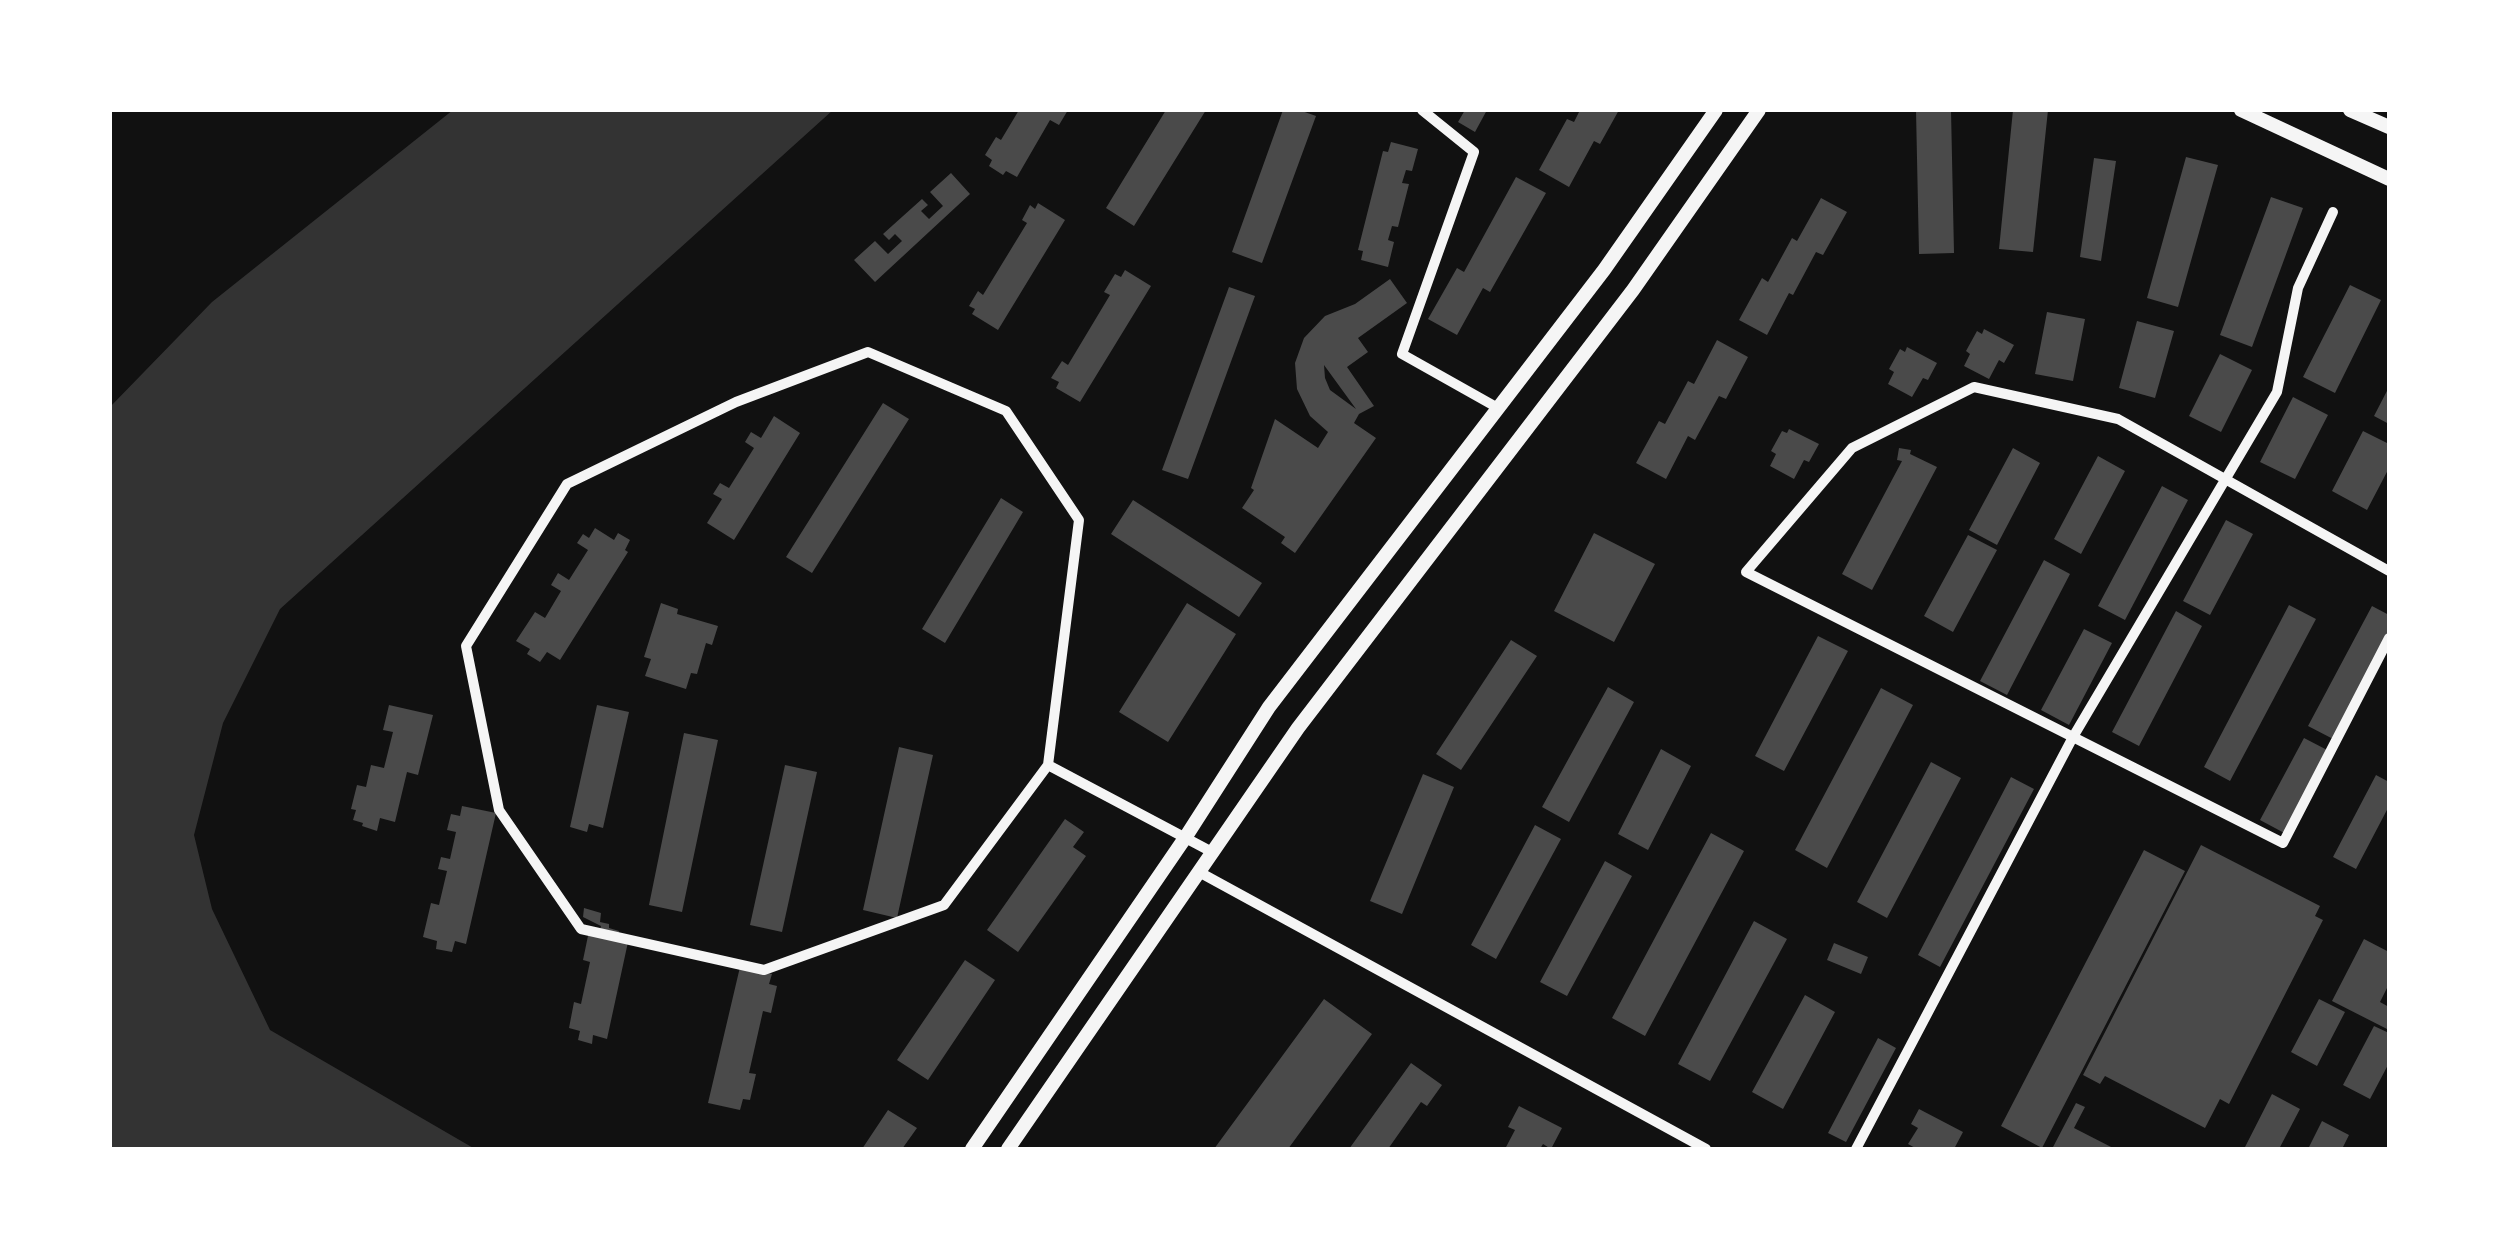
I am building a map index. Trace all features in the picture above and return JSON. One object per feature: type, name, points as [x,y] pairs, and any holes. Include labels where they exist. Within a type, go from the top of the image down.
[{"type":"main road","points":[[972,1149],[1186,838],[1269,707],[1604,270],[1716,110]]},
{"type":"main road","points":[[1008,1149],[1298,728],[1633,290],[1760,110]]},
{"type":"main road","points":[[2241,110],[2389,180]]},
{"type":"main road","points":[[2350,110],[2389,127]]},
{"type":"street","points":[[1422,110],[1474,152],[1402,354],[1498,408]]},
{"type":"street","points":[[1856,1149],[2073,738],[2277,392],[2298,288],[2334,212]]},
{"type":"street","points":[[868,352],[1006,410],[1079,520],[1048,765],[944,905],[764,970],[581,928],[499,810],[466,646],[567,484],[736,402],[868,352]]},
{"type":"street","points":[[2389,570],[2118,419],[1974,387],[1852,448],[1746,572],[2283,843],[2389,638]]},
{"type":"street","points":[[1048,765],[1212,852]]},
{"type":"street","points":[[1199,872],[1706,1149]]},
{"type":"shaded area","points":[[453,110],[833,110],[280,609],[223,723],[194,835],[212,909],[270,1030],[475,1149],[110,1149],[110,407],[212,302]]},
{"type":"building","points":[[1019,110],[1068,110],[1059,125],[1050,120],[1017,177],[1006,171],[1003,175],[989,166],[992,160],[985,155],[996,137],[1001,140]]},
{"type":"building","points":[[1166,110],[1206,110],[1134,226],[1106,208]]},
{"type":"building","points":[[1283,110],[1316,116],[1262,263],[1232,252]]},
{"type":"building","points":[[1465,110],[1487,110],[1475,132],[1458,122]]},
{"type":"building","points":[[1580,110],[1619,110],[1600,144],[1594,141],[1569,187],[1539,170],[1567,119],[1574,122]]},
{"type":"building","points":[[1916,110],[1951,110],[1954,253],[1919,254]]},
{"type":"building","points":[[2013,110],[2048,110],[2033,252],[1999,249]]},
{"type":"building","points":[[1391,142],[1418,149],[1412,171],[1406,170],[1402,183],[1409,184],[1398,227],[1392,226],[1388,240],[1394,242],[1388,267],[1361,260],[1363,251],[1358,250],[1383,151],[1388,152]]},
{"type":"building","points":[[2186,157],[2218,165],[2178,307],[2147,298]]},
{"type":"building","points":[[2094,158],[2116,161],[2101,261],[2080,257]]},
{"type":"building","points":[[951,173],[970,194],[875,282],[854,260],[875,241],[888,254],[902,241],[895,234],[889,240],[883,234],[922,199],[928,205],[921,211],[929,219],[943,206],[930,192]]},
{"type":"building","points":[[1516,177],[1546,193],[1490,292],[1483,288],[1457,335],[1428,319],[1457,268],[1464,272]]},
{"type":"building","points":[[2271,197],[2303,208],[2252,347],[2220,335]]},
{"type":"building","points":[[1821,198],[1847,212],[1823,255],[1816,252],[1793,295],[1789,293],[1767,335],[1739,320],[1762,278],[1768,282],[1792,238],[1797,241]]},
{"type":"building","points":[[1038,203],[1065,220],[998,330],[972,314],[975,309],[969,306],[978,291],[983,295],[1027,223],[1022,220],[1030,205],[1035,209]]},
{"type":"building","points":[[1125,270],[1151,286],[1080,402],[1056,388],[1059,382],[1051,378],[1062,361],[1068,365],[1110,295],[1104,292],[1115,274],[1121,277]]},
{"type":"building","points":[[1390,279],[1407,303],[1358,338],[1368,352],[1347,367],[1374,406],[1359,414],[1354,423],[1376,438],[1295,553],[1281,543],[1285,537],[1242,508],[1254,490],[1251,488],[1275,419],[1318,448],[1328,432],[1310,416],[1297,389],[1295,363],[1304,338],[1325,316],[1355,304]],"holes":[[[1324,365],[1356,409],[1330,390]]]},
{"type":"building","points":[[2350,285],[2381,300],[2335,393],[2303,377]]},
{"type":"building","points":[[1229,287],[1255,296],[1188,479],[1162,470]]},
{"type":"building","points":[[2047,312],[2085,319],[2073,381],[2035,374]]},
{"type":"building","points":[[2137,321],[2174,331],[2155,398],[2119,388]]},
{"type":"building","points":[[1984,329],[2014,345],[2004,363],[1999,360],[1989,379],[1964,366],[1970,354],[1966,351],[1977,331],[1982,334]]},
{"type":"building","points":[[1717,340],[1748,357],[1726,399],[1719,396],[1695,440],[1688,436],[1666,479],[1636,463],[1659,421],[1665,424],[1688,381],[1694,384]]},
{"type":"building","points":[[1907,347],[1937,363],[1912,397],[1888,384],[1894,372],[1889,369],[1900,349],[1905,352]]},
{"type":"building","points":[[2220,354],[2252,370],[2221,432],[2189,416]]},
{"type":"building","points":[[2389,387],[2389,424],[2374,416]]},
{"type":"building","points":[[2293,397],[2328,415],[2295,479],[2260,462]]},
{"type":"building","points":[[883,403],[909,419],[812,573],[786,557]]},
{"type":"building","points":[[774,416],[800,433],[734,540],[707,523],[722,499],[713,494],[720,483],[729,488],[754,448],[745,442],[751,432],[761,438]]},
{"type":"building","points":[[1789,429],[1819,444],[1794,479],[1770,466],[1776,454],[1771,451],[1782,431],[1787,433]]},
{"type":"building","points":[[2363,431],[2389,444],[2389,468],[2367,510],[2332,491]]},
{"type":"building","points":[[1899,448],[1911,450],[1910,454],[1937,467],[1872,590],[1842,574],[1902,461],[1897,460]]},
{"type":"building","points":[[2013,448],[2040,463],[1997,545],[1969,530]]},
{"type":"building","points":[[2098,456],[2125,471],[2081,554],[2054,539]]},
{"type":"building","points":[[2162,486],[2188,500],[2125,620],[2098,606]]},
{"type":"building","points":[[1001,498],[1023,512],[945,643],[922,629]]},
{"type":"building","points":[[1133,500],[1262,583],[1239,617],[1111,534]]},
{"type":"building","points":[[2226,520],[2253,534],[2210,615],[2183,601]]},
{"type":"building","points":[[595,528],[614,540],[618,533],[630,540],[625,550],[628,552],[560,660],[547,652],[540,662],[527,654],[530,649],[516,641],[535,612],[545,618],[561,591],[551,585],[558,573],[569,580],[588,550],[577,543],[583,534],[589,538]]},
{"type":"building","points":[[1594,533],[1655,564],[1614,642],[1554,611]]},
{"type":"building","points":[[1968,535],[1997,550],[1953,632],[1924,616]]},
{"type":"building","points":[[2044,560],[2070,574],[2007,695],[1980,681]]},
{"type":"building","points":[[661,603],[678,609],[677,614],[718,626],[712,645],[706,643],[697,674],[691,673],[686,689],[645,676],[651,659],[644,657]]},
{"type":"building","points":[[1187,603],[1236,634],[1168,742],[1119,712]]},
{"type":"building","points":[[2289,605],[2316,619],[2230,781],[2204,767]]},
{"type":"building","points":[[2372,606],[2389,615],[2389,638],[2335,740],[2308,726]]},
{"type":"building","points":[[2176,611],[2202,626],[2139,746],[2112,732]]},
{"type":"building","points":[[2084,629],[2112,643],[2069,725],[2041,710]]},
{"type":"building","points":[[1818,636],[1848,651],[1784,771],[1755,756]]},
{"type":"building","points":[[1511,640],[1537,656],[1461,770],[1436,754]]},
{"type":"building","points":[[1608,687],[1634,702],[1569,822],[1542,807]]},
{"type":"building","points":[[1881,688],[1913,705],[1827,868],[1795,850]]},
{"type":"building","points":[[389,705],[433,715],[418,775],[407,772],[395,822],[380,818],[377,831],[353,820],[356,810],[351,809],[357,785],[366,787],[371,765],[384,768],[393,732],[383,730]]},
{"type":"building","points":[[597,705],[629,712],[603,828],[589,824],[587,832],[570,827]]},
{"type":"building","points":[[684,733],[718,740],[682,912],[649,905]]},
{"type":"building","points":[[2304,738],[2331,752],[2288,835],[2260,820]]},
{"type":"building","points":[[899,747],[933,755],[897,918],[863,910]]},
{"type":"building","points":[[1661,749],[1691,766],[1648,850],[1618,834]]},
{"type":"building","points":[[1931,762],[1961,778],[1887,918],[1857,902]]},
{"type":"building","points":[[785,765],[817,772],[782,932],[750,925]]},
{"type":"building","points":[[1423,774],[1454,787],[1402,914],[1370,901]]},
{"type":"building","points":[[2376,775],[2389,782],[2389,806],[2356,869],[2333,857]]},
{"type":"building","points":[[2011,777],[2034,789],[1940,967],[1918,955]]},
{"type":"building","points":[[462,806],[496,813],[466,944],[455,941],[452,952],[436,949],[437,941],[423,937],[431,903],[439,905],[447,871],[438,869],[441,857],[450,859],[456,832],[447,830],[451,814],[460,816]]},
{"type":"building","points":[[1065,819],[1084,832],[1073,847],[1086,856],[1018,952],[987,930]]},
{"type":"building","points":[[1535,825],[1561,839],[1496,959],[1471,945]]},
{"type":"building","points":[[1711,833],[1744,851],[1645,1036],[1612,1018]]},
{"type":"building","points":[[2201,845],[2320,906],[2315,916],[2323,920],[2229,1104],[2220,1099],[2205,1128],[2105,1076],[2100,1084],[2083,1075]]},
{"type":"building","points":[[2144,850],[2185,871],[2042,1148],[2001,1126]]},
{"type":"building","points":[[1605,861],[1632,876],[1567,996],[1540,982]]},
{"type":"building","points":[[584,908],[601,913],[600,922],[619,931],[617,939],[628,942],[607,1039],[593,1035],[592,1044],[578,1040],[580,1031],[569,1028],[574,1002],[581,1004],[590,962],[583,960],[589,931],[599,934],[601,926],[583,917]]},
{"type":"building","points":[[1754,921],[1787,939],[1710,1081],[1678,1064]]},
{"type":"building","points":[[2364,939],[2389,952],[2389,984],[2380,1002],[2389,1007],[2389,1030],[2332,1001]]},
{"type":"building","points":[[1834,943],[1868,957],[1861,974],[1827,960]]},
{"type":"building","points":[[965,960],[995,980],[928,1080],[897,1060]]},
{"type":"building","points":[[740,967],[772,974],[769,984],[777,986],[771,1013],[763,1011],[749,1073],[756,1074],[750,1100],[743,1099],[740,1110],[708,1103]]},
{"type":"building","points":[[1805,995],[1835,1012],[1783,1109],[1752,1092]]},
{"type":"building","points":[[1324,999],[1372,1034],[1288,1149],[1214,1149]]},
{"type":"building","points":[[2319,999],[2345,1012],[2317,1066],[2291,1052]]},
{"type":"building","points":[[2374,1026],[2389,1033],[2389,1063],[2370,1099],[2343,1085]]},
{"type":"building","points":[[1878,1038],[1896,1048],[1846,1142],[1828,1133]]},
{"type":"building","points":[[1411,1063],[1442,1085],[1427,1106],[1421,1102],[1388,1149],[1349,1149]]},
{"type":"building","points":[[2272,1094],[2300,1109],[2279,1149],[2244,1149]]},
{"type":"building","points":[[2076,1103],[2085,1107],[2074,1128],[2115,1149],[2052,1149]]},
{"type":"building","points":[[1519,1106],[1562,1128],[1551,1149],[1543,1144],[1540,1149],[1505,1149],[1515,1130],[1508,1127]]},
{"type":"building","points":[[1919,1109],[1963,1132],[1954,1149],[1917,1149],[1908,1144],[1918,1128],[1911,1124]]},
{"type":"building","points":[[888,1110],[917,1128],[902,1149],[862,1149]]},
{"type":"building","points":[[2322,1121],[2349,1135],[2342,1149],[2308,1149]]}]
